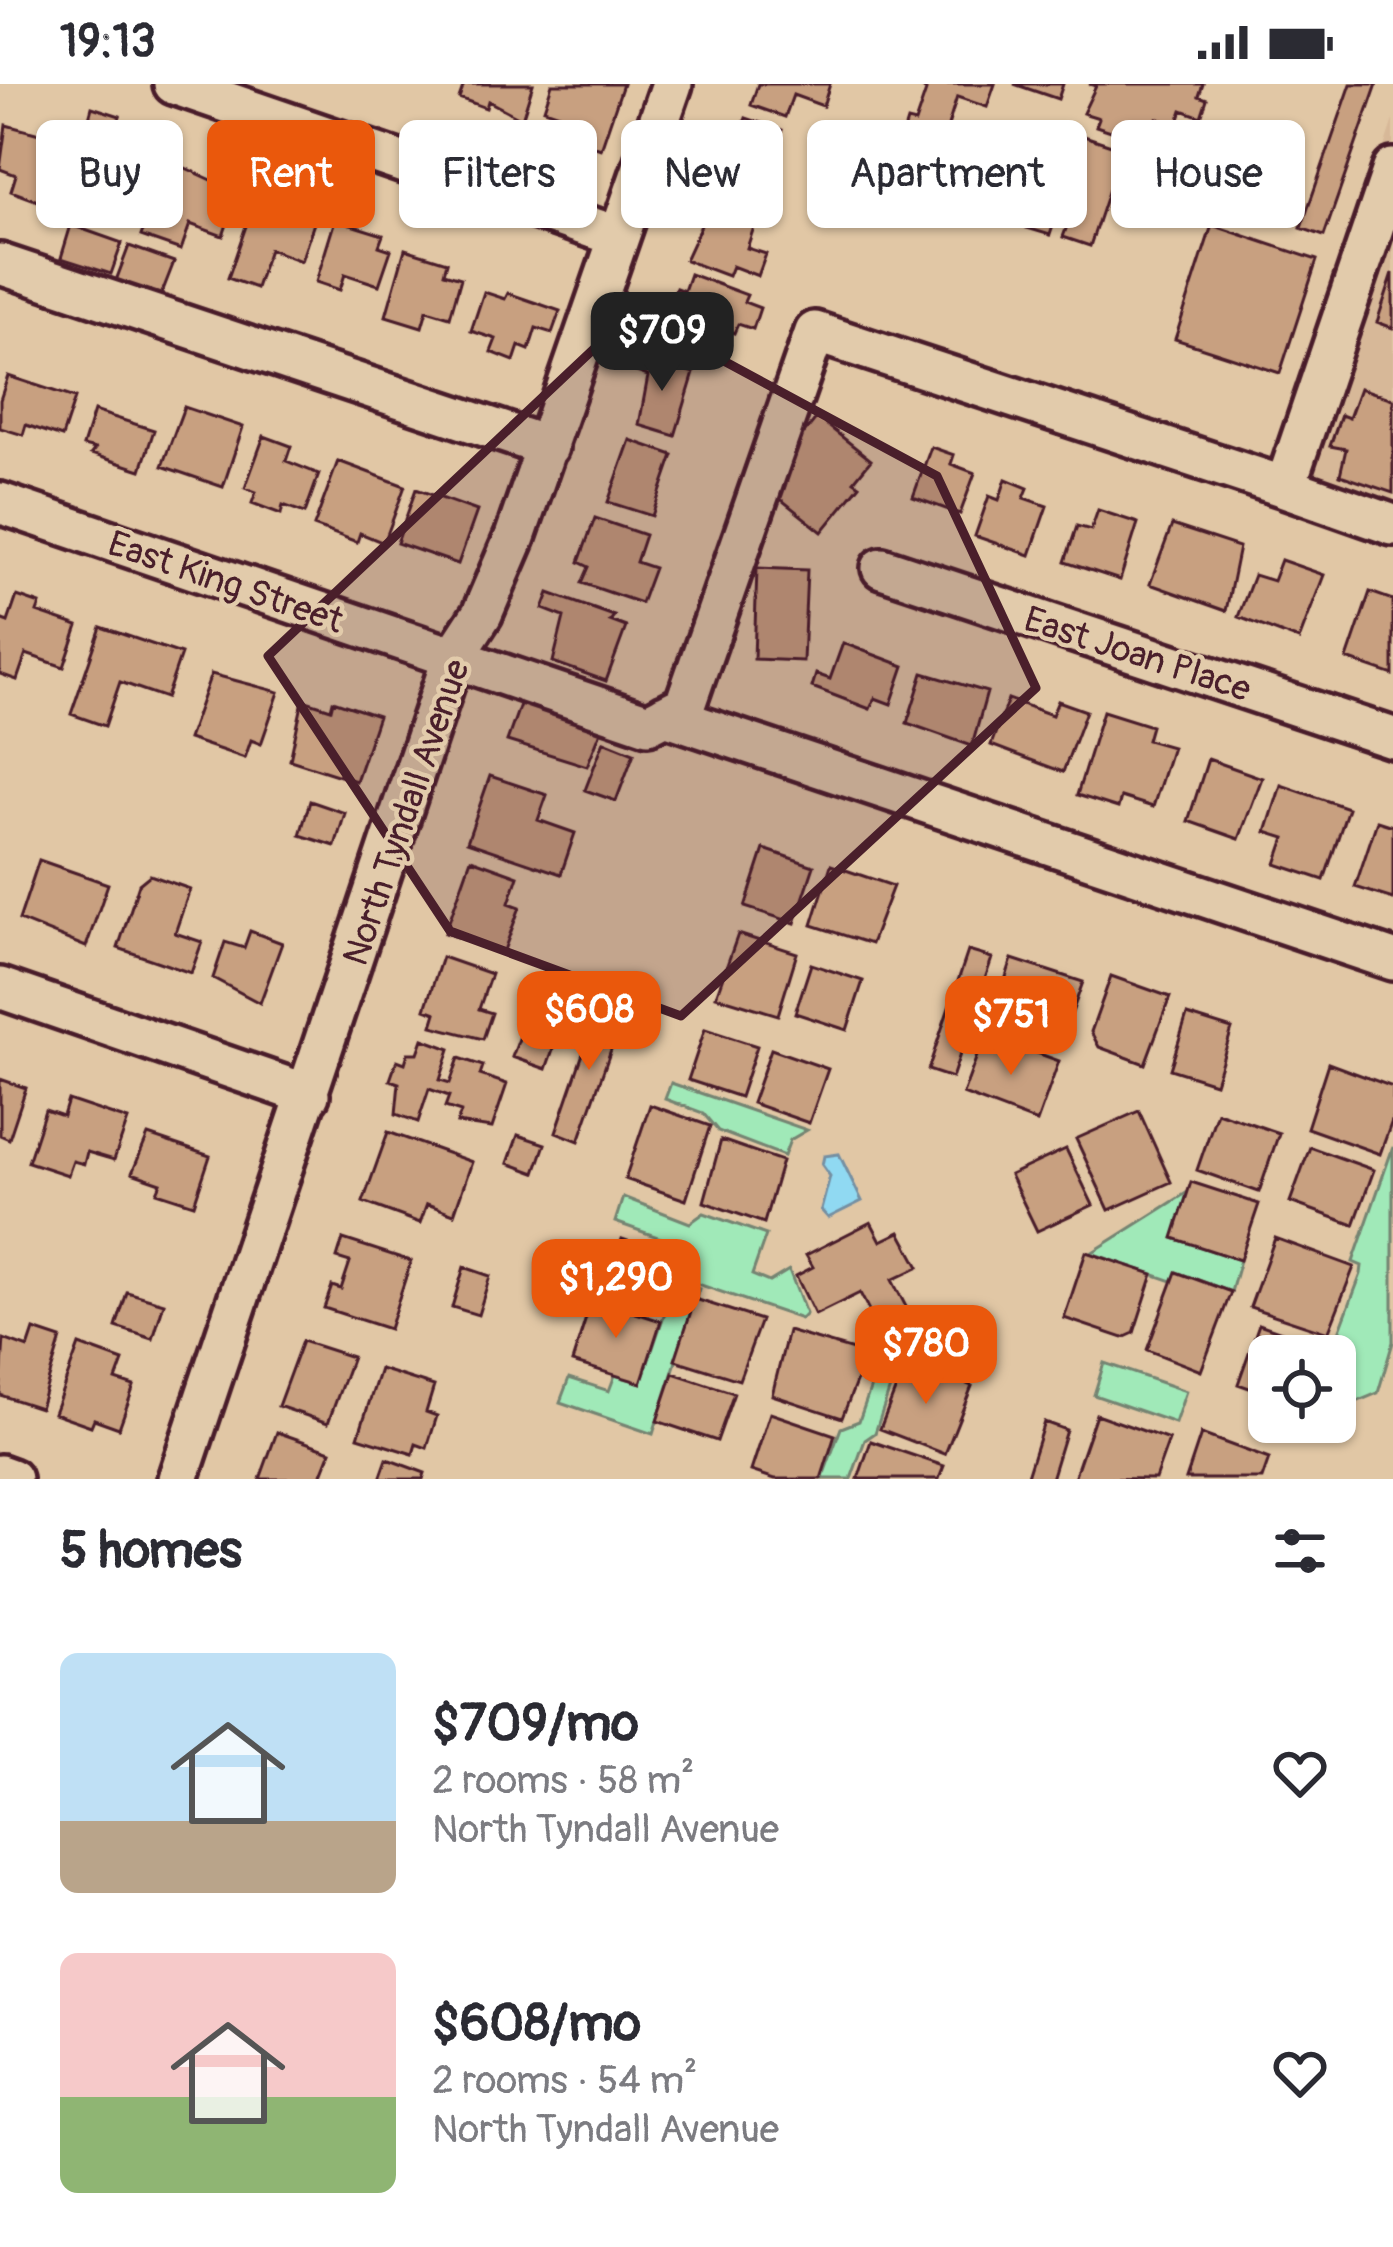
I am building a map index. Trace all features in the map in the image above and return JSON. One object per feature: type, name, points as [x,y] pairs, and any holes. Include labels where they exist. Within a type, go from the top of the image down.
[{"type":"street","points":[[174,84],[619,237]]},
{"type":"street","name":"North Tyndall Avenue","points":[[178,1479],[452,660],[482,614],[548,446],[673,84]]},
{"type":"street","points":[[1286,487],[1393,169]]},
{"type":"street","points":[[0,264],[548,446]]},
{"type":"street","points":[[664,715],[685,705],[815,332],[1393,525]]},
{"type":"street","name":"East King Street","points":[[0,503],[452,660],[648,724],[664,715],[1393,960]]},
{"type":"street","name":"East Joan Place","points":[[882,568],[1393,738]]},
{"type":"street","points":[[0,988],[309,1095]]},
{"type":"street","points":[[0,1475],[11,1479]]},
{"type":"highlighted area","points":[[633,312],[937,476],[1036,688],[681,1016],[450,931],[268,656]]},
{"type":"shaded area","points":[[1393,120],[1393,543],[1266,500]]},
{"type":"green space","points":[[671,1083],[807,1130],[790,1140],[784,1156],[718,1131],[703,1113],[665,1099]]},
{"type":"green space","points":[[1393,1147],[1393,1342],[1378,1393],[1356,1402],[1356,1335],[1338,1335],[1361,1274],[1362,1266],[1353,1262]]},
{"type":"green space","points":[[1188,1192],[1174,1238],[1240,1260],[1231,1292],[1177,1272],[1172,1281],[1091,1253]]},
{"type":"green space","points":[[623,1197],[690,1223],[704,1213],[766,1235],[752,1275],[769,1282],[789,1270],[806,1314],[801,1319],[680,1278],[689,1248],[615,1222]]},
{"type":"green space","points":[[676,1280],[699,1289],[653,1434],[560,1402],[569,1378],[609,1391],[615,1375],[641,1383]]},
{"type":"green space","points":[[949,1305],[978,1368],[972,1382],[914,1354],[926,1328],[921,1317]]},
{"type":"green space","points":[[872,1353],[899,1361],[875,1433],[865,1440],[851,1479],[822,1479],[841,1428],[859,1421],[876,1372]]},
{"type":"green space","points":[[1104,1363],[1186,1391],[1175,1423],[1094,1395]]},
{"type":"water","points":[[839,1154],[862,1201],[828,1218],[821,1210],[830,1176],[822,1165],[824,1156]]},
{"type":"building","points":[[464,84],[533,84],[522,119],[488,101],[486,108],[459,98]]},
{"type":"building","points":[[552,84],[623,84],[601,149],[597,148],[597,120],[569,120],[544,109]]},
{"type":"building","points":[[758,84],[830,84],[823,106],[793,95],[785,117],[751,105]]},
{"type":"building","points":[[918,84],[995,84],[987,107],[957,97],[950,120],[916,120],[926,91]]},
{"type":"building","points":[[1014,84],[1063,84],[1058,99]]},
{"type":"building","points":[[1089,84],[1203,84],[1199,96],[1207,99],[1201,117],[1182,110],[1179,120],[1111,120],[1111,131],[1096,126],[1099,118],[1083,113],[1096,86]]},
{"type":"building","points":[[1351,84],[1377,84],[1324,236],[1301,228],[1305,228]]},
{"type":"building","points":[[92,107],[120,116],[119,120],[88,120]]},
{"type":"building","points":[[6,125],[36,133],[36,200],[11,191],[16,175],[0,169]]},
{"type":"building","points":[[1087,137],[1111,145],[1111,190],[1090,246],[1063,237],[1066,228],[1087,228]]},
{"type":"building","points":[[183,167],[207,178],[207,228],[226,228],[223,236],[190,224],[181,250],[141,236],[144,228],[183,228]]},
{"type":"building","points":[[70,228],[122,243],[111,274],[61,258]]},
{"type":"building","points":[[245,228],[312,228],[301,261],[269,249],[256,288],[228,278]]},
{"type":"building","points":[[333,228],[361,228],[383,235],[379,246],[391,250],[379,285],[345,274],[340,290],[316,282]]},
{"type":"building","points":[[700,228],[754,228],[747,248],[766,254],[758,276],[732,266],[728,276],[685,260]]},
{"type":"building","points":[[1211,228],[1317,260],[1280,373],[1175,339]]},
{"type":"building","points":[[129,246],[174,262],[158,303],[114,286]]},
{"type":"building","points":[[405,249],[447,262],[444,273],[461,278],[450,317],[427,310],[422,327],[386,316]]},
{"type":"building","points":[[1393,273],[1393,328],[1377,322]]},
{"type":"building","points":[[690,274],[747,295],[744,302],[760,308],[753,329],[738,324],[734,333],[715,326],[703,359],[662,344],[676,307],[670,304],[676,288],[684,291]]},
{"type":"building","points":[[484,292],[505,299],[508,293],[560,311],[552,333],[536,328],[529,350],[519,346],[514,361],[491,352],[496,339],[471,331]]},
{"type":"building","points":[[632,354],[694,373],[675,436],[639,425],[648,376],[628,369]]},
{"type":"building","points":[[8,376],[75,398],[62,437],[26,425],[23,435],[0,428],[0,400]]},
{"type":"building","points":[[1360,388],[1393,399],[1393,493],[1340,475],[1346,449],[1330,446],[1341,415],[1349,418]]},
{"type":"building","points":[[184,407],[243,427],[223,487],[162,466]]},
{"type":"building","points":[[94,411],[154,430],[141,470],[91,454],[95,449],[83,446]]},
{"type":"building","points":[[817,417],[871,460],[854,481],[860,485],[822,532],[763,485]]},
{"type":"building","points":[[264,436],[291,446],[286,461],[319,474],[305,513],[283,505],[281,514],[252,503],[256,492],[245,488]]},
{"type":"building","points":[[630,440],[673,455],[652,516],[608,502]]},
{"type":"building","points":[[931,447],[954,455],[951,464],[975,473],[960,514],[913,497]]},
{"type":"building","points":[[338,461],[405,486],[384,543],[360,533],[357,542],[314,526]]},
{"type":"building","points":[[1006,479],[1028,488],[1024,498],[1047,506],[1030,555],[975,536],[989,496],[999,500]]},
{"type":"building","points":[[416,489],[477,511],[458,564],[397,543]]},
{"type":"building","points":[[1098,510],[1138,523],[1120,580],[1065,562],[1077,526],[1091,530]]},
{"type":"building","points":[[595,518],[645,535],[636,562],[654,568],[641,603],[582,583],[589,567],[579,562]]},
{"type":"building","points":[[1172,525],[1239,547],[1226,611],[1150,584]]},
{"type":"building","points":[[1281,560],[1324,575],[1299,640],[1238,617],[1254,575],[1273,581]]},
{"type":"building","points":[[757,568],[807,570],[803,661],[754,659]]},
{"type":"building","points":[[1370,592],[1393,600],[1393,675],[1347,659]]},
{"type":"building","points":[[549,593],[614,616],[610,621],[626,627],[606,681],[553,662],[564,617],[543,609]]},
{"type":"building","points":[[17,596],[40,604],[37,612],[78,626],[64,667],[26,654],[17,680],[0,674],[0,619],[8,622]]},
{"type":"building","points":[[101,627],[181,654],[166,698],[120,682],[105,726],[71,714]]},
{"type":"building","points":[[843,643],[904,666],[891,704],[875,698],[870,709],[812,687],[816,674],[830,679]]},
{"type":"building","points":[[923,673],[987,692],[972,746],[907,723]]},
{"type":"building","points":[[211,674],[279,692],[261,744],[251,740],[245,758],[188,739]]},
{"type":"building","points":[[523,696],[603,726],[587,766],[507,741]]},
{"type":"building","points":[[1008,699],[1052,715],[1058,701],[1086,711],[1063,772],[991,745]]},
{"type":"building","points":[[303,700],[331,709],[333,701],[378,716],[356,781],[290,760]]},
{"type":"building","points":[[1103,711],[1151,726],[1147,740],[1172,747],[1153,807],[1121,797],[1118,808],[1077,795]]},
{"type":"building","points":[[604,741],[634,753],[616,801],[585,790]]},
{"type":"building","points":[[1208,759],[1262,778],[1239,839],[1188,821]]},
{"type":"building","points":[[490,776],[547,795],[538,820],[575,833],[561,874],[467,842]]},
{"type":"building","points":[[1281,785],[1348,808],[1324,880],[1276,864],[1285,838],[1266,832]]},
{"type":"building","points":[[310,801],[345,813],[335,846],[300,835]]},
{"type":"building","points":[[1377,821],[1393,826],[1393,899],[1355,887]]},
{"type":"building","points":[[764,849],[814,866],[795,923],[745,907]]},
{"type":"building","points":[[471,859],[518,876],[509,903],[520,907],[503,953],[445,933]]},
{"type":"building","points":[[39,860],[108,884],[86,947],[19,920]]},
{"type":"building","points":[[831,865],[893,886],[871,944],[812,925]]},
{"type":"building","points":[[150,875],[190,889],[175,933],[202,942],[191,973],[118,948],[139,884]]},
{"type":"building","points":[[250,931],[282,943],[260,1003],[213,978],[225,942],[244,948]]},
{"type":"building","points":[[738,934],[797,953],[778,1015],[716,996]]},
{"type":"building","points":[[968,951],[992,958],[952,1078],[928,1070]]},
{"type":"building","points":[[442,957],[491,974],[479,1009],[492,1013],[483,1039],[432,1026],[436,1013],[425,1009]]},
{"type":"building","points":[[1012,959],[1083,982],[1061,1043],[992,1020]]},
{"type":"building","points":[[811,964],[863,981],[847,1030],[795,1013]]},
{"type":"building","points":[[1111,976],[1170,997],[1145,1064],[1099,1047],[1091,1032]]},
{"type":"building","points":[[599,1007],[623,1015],[579,1141],[556,1132]]},
{"type":"building","points":[[1187,1015],[1232,1029],[1215,1083],[1170,1069]]},
{"type":"building","points":[[525,1023],[558,1035],[546,1069],[512,1057]]},
{"type":"building","points":[[705,1029],[757,1046],[740,1097],[688,1080]]},
{"type":"building","points":[[985,1034],[1059,1061],[1037,1122],[963,1094]]},
{"type":"building","points":[[423,1039],[450,1049],[440,1080],[450,1083],[459,1058],[483,1066],[480,1075],[507,1084],[492,1128],[457,1123],[461,1112],[445,1107],[449,1096],[429,1089],[418,1122],[396,1114],[399,1083],[390,1080],[397,1060],[405,1063],[408,1053],[418,1053]]},
{"type":"building","points":[[771,1049],[828,1069],[809,1123],[752,1103]]},
{"type":"building","points":[[1328,1063],[1393,1087],[1393,1118],[1380,1154],[1307,1128]]},
{"type":"building","points":[[0,1079],[26,1088],[9,1139],[0,1135]]},
{"type":"building","points":[[68,1100],[128,1120],[114,1160],[87,1152],[84,1164],[73,1161],[68,1175],[28,1162],[45,1110],[63,1116]]},
{"type":"building","points":[[650,1105],[710,1126],[686,1200],[625,1179]]},
{"type":"building","points":[[1139,1111],[1171,1182],[1109,1210],[1076,1139]]},
{"type":"building","points":[[1217,1112],[1279,1133],[1259,1192],[1197,1170]]},
{"type":"building","points":[[388,1132],[472,1162],[454,1214],[427,1204],[420,1223],[363,1202]]},
{"type":"building","points":[[148,1135],[210,1156],[194,1204],[157,1192],[161,1183],[132,1173]]},
{"type":"building","points":[[518,1135],[545,1144],[535,1173],[508,1163]]},
{"type":"building","points":[[721,1140],[782,1161],[764,1223],[704,1202]]},
{"type":"building","points":[[1310,1147],[1374,1170],[1354,1225],[1290,1202]]},
{"type":"building","points":[[1066,1149],[1093,1205],[1037,1231],[1010,1175]]},
{"type":"building","points":[[1191,1182],[1259,1204],[1240,1260],[1173,1238]]},
{"type":"building","points":[[871,1222],[881,1241],[900,1232],[919,1267],[892,1280],[914,1322],[883,1338],[860,1293],[815,1315],[796,1276],[813,1267],[806,1255]]},
{"type":"building","points":[[1275,1238],[1354,1267],[1328,1333],[1250,1307]]},
{"type":"building","points":[[343,1239],[411,1261],[389,1329],[324,1308],[332,1286],[341,1289],[350,1262],[337,1258]]},
{"type":"building","points":[[622,1239],[678,1258],[662,1307],[605,1288]]},
{"type":"building","points":[[1086,1252],[1153,1274],[1134,1333],[1123,1338],[1064,1318]]},
{"type":"building","points":[[464,1267],[490,1276],[478,1315],[452,1307]]},
{"type":"building","points":[[1176,1272],[1231,1292],[1201,1371],[1147,1350]]},
{"type":"building","points":[[127,1292],[164,1303],[153,1339],[116,1327]]},
{"type":"building","points":[[592,1299],[661,1321],[641,1383],[572,1362]]},
{"type":"building","points":[[695,1299],[761,1320],[739,1380],[675,1360]]},
{"type":"building","points":[[1259,1324],[1290,1335],[1255,1335]]},
{"type":"building","points":[[34,1330],[61,1339],[40,1408],[0,1395],[4,1339],[28,1348]]},
{"type":"building","points":[[788,1331],[867,1354],[842,1418],[772,1395]]},
{"type":"building","points":[[302,1341],[352,1357],[328,1423],[278,1406]]},
{"type":"building","points":[[79,1345],[123,1361],[116,1380],[134,1386],[119,1428],[94,1419],[91,1426],[54,1413]]},
{"type":"building","points":[[1248,1355],[1248,1388],[1238,1384]]},
{"type":"building","points":[[907,1360],[972,1386],[945,1454],[880,1429]]},
{"type":"building","points":[[380,1369],[434,1386],[426,1412],[437,1416],[427,1448],[416,1444],[413,1454],[358,1437]]},
{"type":"building","points":[[673,1373],[734,1393],[717,1441],[657,1421]]},
{"type":"building","points":[[770,1413],[835,1435],[821,1479],[775,1479],[751,1471]]},
{"type":"building","points":[[1096,1414],[1169,1440],[1155,1479],[1074,1478]]},
{"type":"building","points":[[1044,1422],[1066,1430],[1051,1479],[1026,1479]]},
{"type":"building","points":[[277,1432],[331,1451],[320,1479],[260,1479]]},
{"type":"building","points":[[1201,1434],[1269,1459],[1262,1479],[1186,1479]]},
{"type":"building","points":[[871,1441],[944,1466],[939,1479],[858,1479]]},
{"type":"building","points":[[387,1459],[425,1473],[423,1479],[380,1479]]}]
